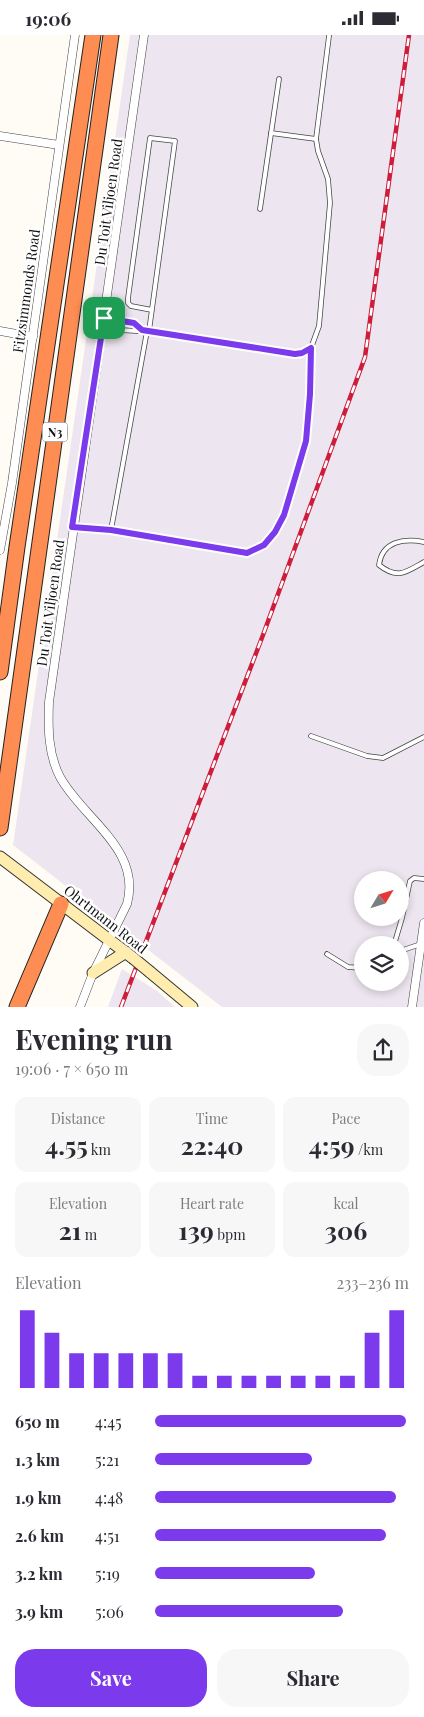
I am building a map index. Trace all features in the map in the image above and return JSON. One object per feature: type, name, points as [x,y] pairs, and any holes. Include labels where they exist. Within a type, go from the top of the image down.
[{"type":"highway","name":"N3","points":[[0,672],[18,537],[93,35]]},
{"type":"highway","name":"N3","points":[[0,828],[111,35]]},
{"type":"highway","points":[[17,1007],[62,904]]},
{"type":"main road","name":"Ohrtmann Road","points":[[0,857],[110,940],[192,1007]]},
{"type":"main road","points":[[93,973],[129,955]]},
{"type":"street","name":"Fitzsimmonds Road","points":[[0,550],[12,483],[75,35]]},
{"type":"street","name":"Du Toit Viljoen Road","points":[[80,1007],[93,973],[131,892],[124,859],[113,841],[72,796],[59,776],[52,759],[48,731],[49,702],[72,527],[144,35]]},
{"type":"street","points":[[0,136],[59,145]]},
{"type":"street","points":[[0,331],[33,337]]},
{"type":"street","points":[[412,1007],[424,923]]},
{"type":"lane","points":[[72,527],[111,530],[247,553],[264,545],[275,532],[284,515],[306,441],[311,348],[319,326],[330,203],[328,179],[318,151],[316,139],[329,36]]},
{"type":"lane","points":[[260,209],[279,79]]},
{"type":"lane","points":[[271,133],[316,139]]},
{"type":"lane","points":[[111,530],[146,330],[152,310],[176,141],[150,138],[128,303],[131,306],[152,310]]},
{"type":"lane","points":[[104,318],[134,323],[146,330]]},
{"type":"lane","points":[[102,329],[146,330],[295,354],[302,353],[311,348]]},
{"type":"lane","points":[[424,542],[398,541],[383,551],[379,565],[388,572],[398,575],[424,562]]},
{"type":"lane","points":[[311,736],[368,756],[383,758],[424,737]]},
{"type":"lane","points":[[397,936],[410,881],[414,878],[424,879]]},
{"type":"lane","points":[[409,948],[421,944]]},
{"type":"lane","points":[[327,954],[348,967],[354,967]]},
{"type":"shaded area","points":[[130,35],[424,35],[424,1007],[222,1007],[13,845]]},
{"type":"shaded area","points":[[122,969],[157,991],[175,1007],[108,1007]]},
{"type":"railway","points":[[121,1007],[263,635],[365,357],[409,35]]},
{"type":"route","points":[[104,318],[138,324],[142,330],[295,354],[302,353],[311,348],[306,441],[284,515],[275,532],[264,545],[247,553],[111,530],[72,527],[104,318]]}]
